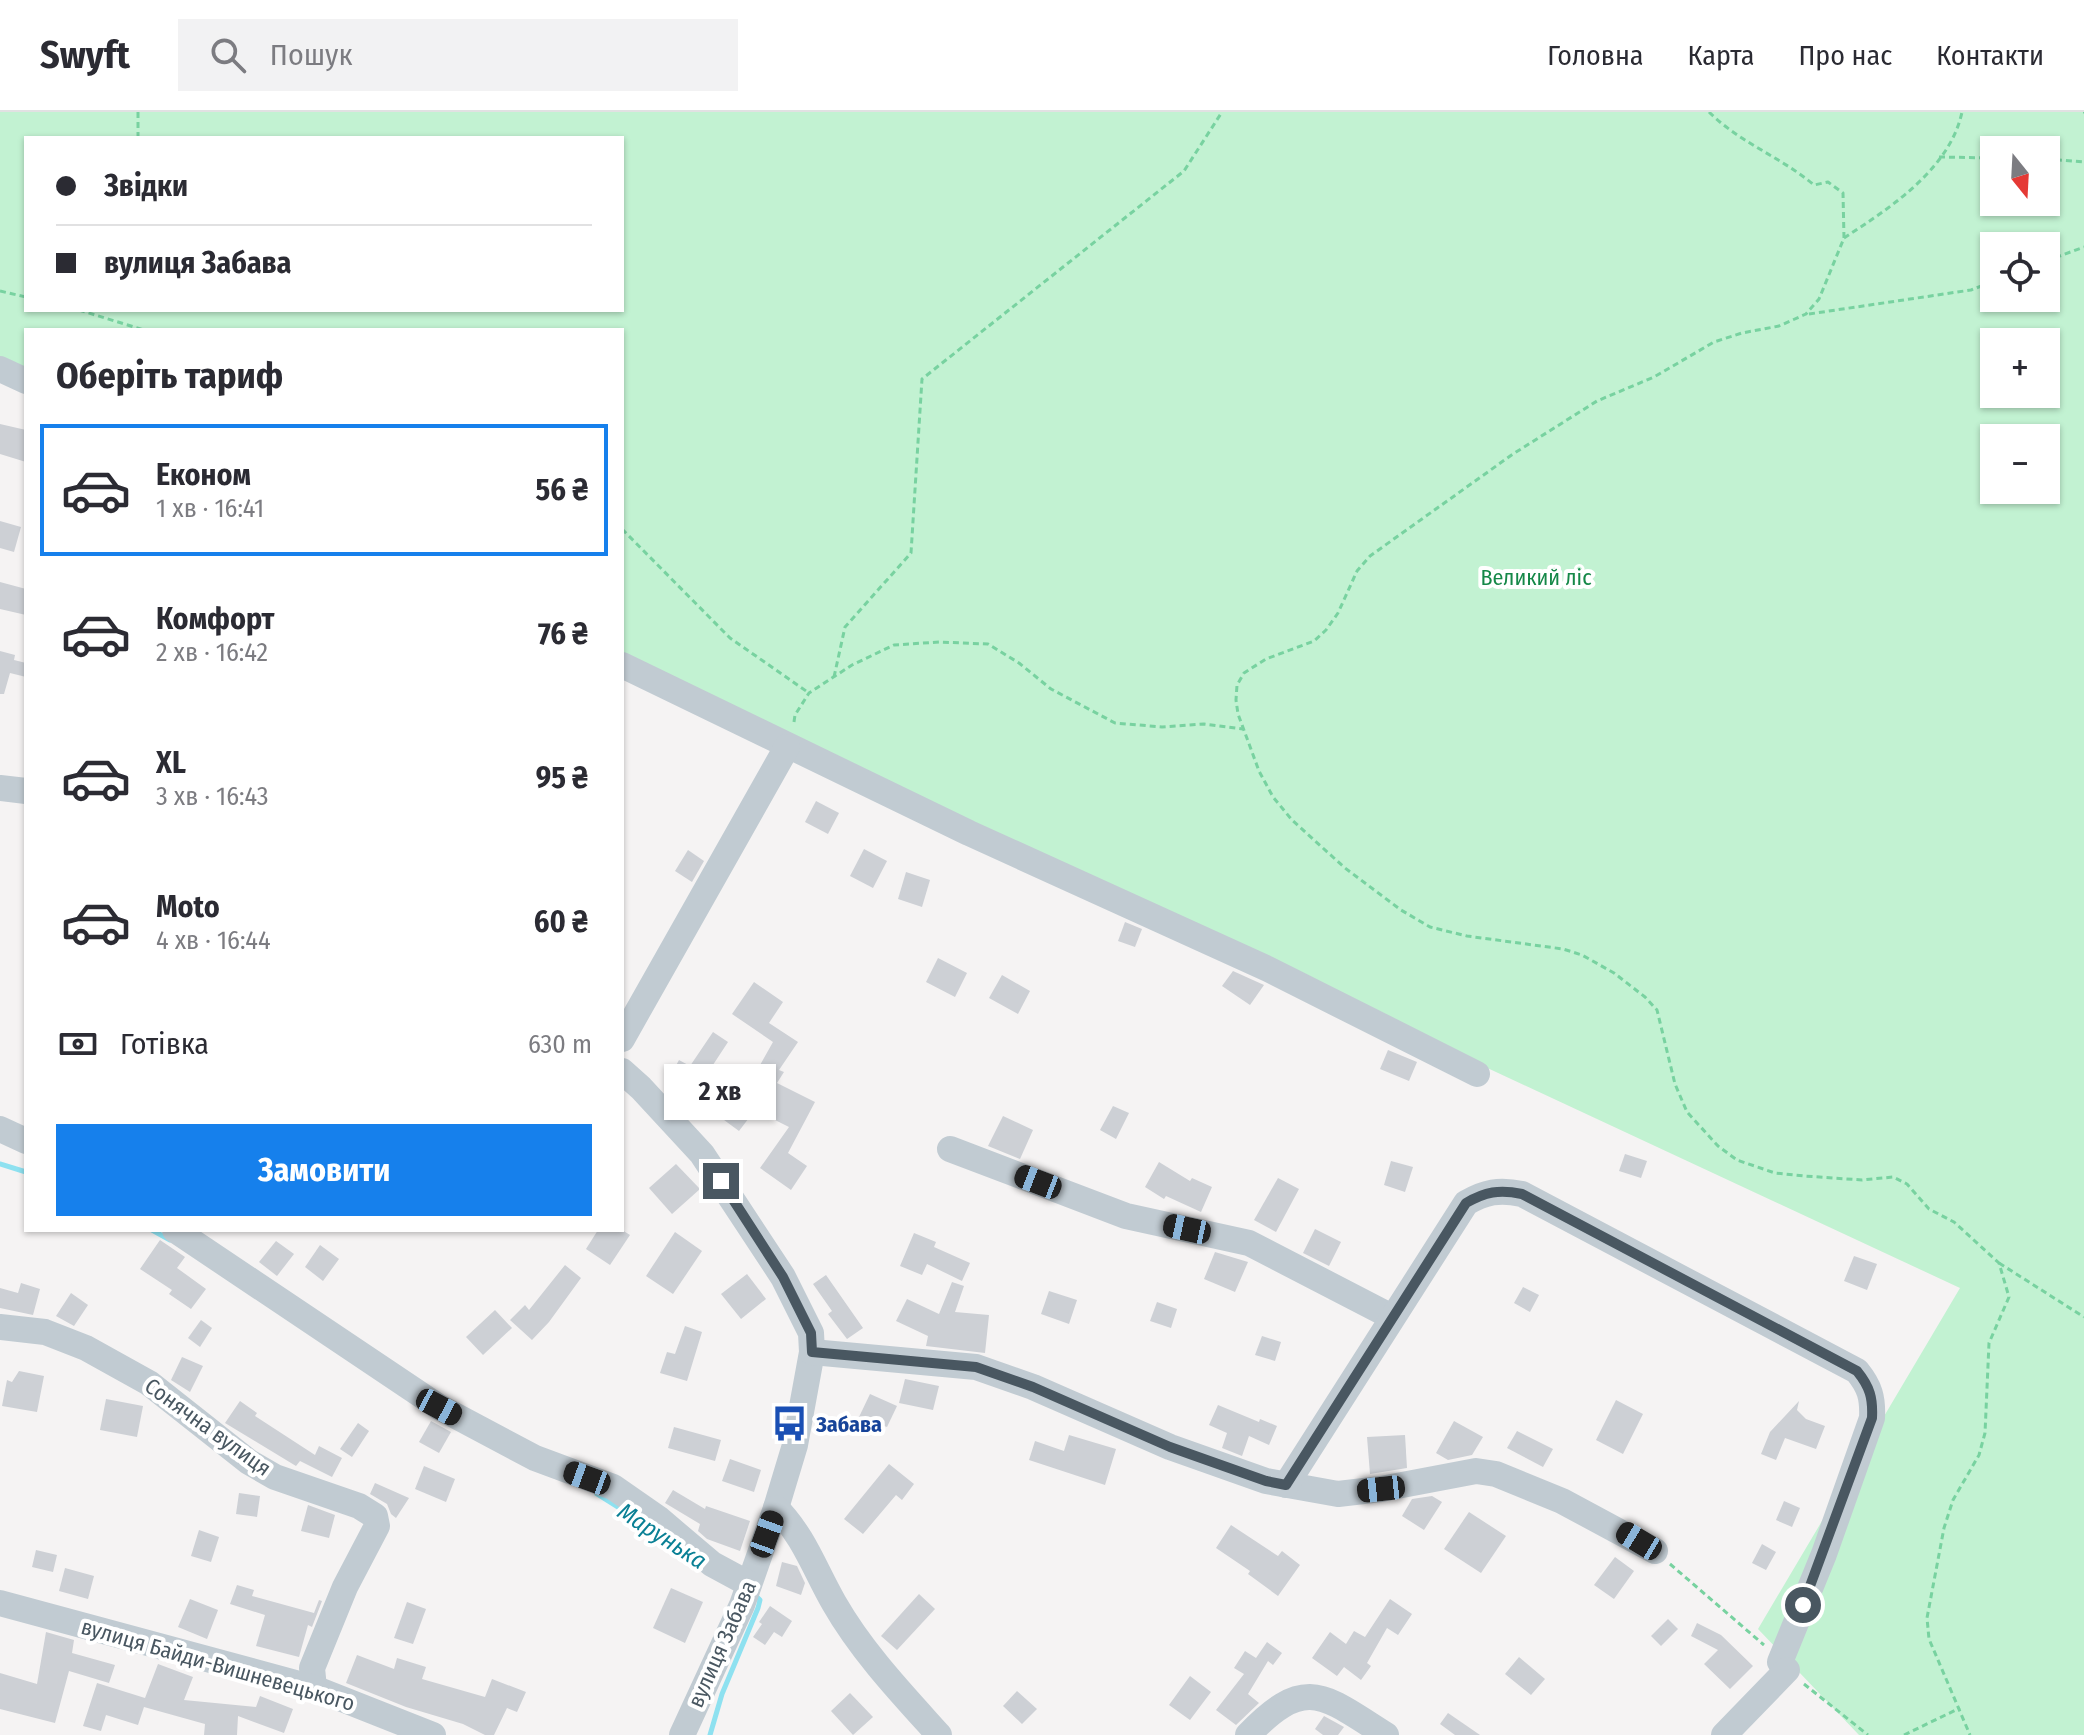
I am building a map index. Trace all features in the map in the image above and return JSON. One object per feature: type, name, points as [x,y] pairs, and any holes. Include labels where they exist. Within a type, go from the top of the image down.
[{"type":"street","points":[[0,369],[24,380]]},
{"type":"street","points":[[624,666],[787,747],[1268,969],[1477,1074]]},
{"type":"street","points":[[624,1035],[787,747]]},
{"type":"street","name":"вулиця Забава","points":[[624,1073],[702,1154],[783,1277],[811,1333],[812,1352],[795,1445],[776,1508],[746,1592],[682,1735]]},
{"type":"street","points":[[0,1129],[24,1140]]},
{"type":"street","points":[[950,1149],[1126,1216],[1249,1243],[1392,1317]]},
{"type":"street","points":[[1286,1485],[1466,1203],[1484,1193],[1504,1190],[1522,1194],[1857,1371],[1868,1385],[1873,1401],[1872,1418],[1824,1554],[1783,1666],[1724,1735]]},
{"type":"street","points":[[178,1232],[439,1407],[535,1458],[613,1487],[659,1519],[746,1592]]},
{"type":"street","name":"Сонячна вулиця","points":[[0,1327],[45,1332],[86,1348],[149,1383],[249,1462],[275,1477],[359,1506],[375,1516],[377,1526],[345,1587],[312,1668],[314,1688]]},
{"type":"street","points":[[812,1352],[976,1367],[1033,1387],[1170,1447],[1266,1481],[1286,1485],[1338,1494],[1476,1471],[1496,1474],[1562,1501],[1655,1551]]},
{"type":"street","points":[[776,1508],[803,1539],[835,1605],[861,1642],[939,1735]]},
{"type":"street","name":"вулиця Байди-Вишневецького","points":[[0,1603],[314,1688],[433,1735]]},
{"type":"street","points":[[1248,1735],[1281,1704],[1295,1698],[1310,1697],[1331,1701],[1386,1735]]},
{"type":"path","points":[[138,112],[138,136]]},
{"type":"path","points":[[834,677],[845,627],[911,553],[922,379],[1184,171],[1222,112]]},
{"type":"path","points":[[1709,112],[1733,134],[1790,167],[1814,185],[1828,182],[1843,193],[1844,238],[1819,299],[1806,314]]},
{"type":"path","points":[[1844,238],[1921,183],[1959,129],[1962,112]]},
{"type":"path","points":[[1939,157],[1980,158]]},
{"type":"path","points":[[2060,160],[2084,162]]},
{"type":"path","points":[[2060,256],[2084,247]]},
{"type":"path","points":[[1980,286],[1806,314],[1779,326],[1742,333],[1714,342],[1654,377],[1597,401],[1513,454],[1370,556],[1357,571],[1338,613],[1326,630],[1314,641],[1266,659],[1244,673],[1237,685],[1236,700],[1259,771],[1273,797],[1292,820],[1345,868],[1401,910],[1430,927],[1467,936],[1563,949],[1582,955],[1614,973],[1645,997],[1657,1010],[1675,1084],[1687,1112],[1718,1146],[1737,1160],[1775,1173],[1862,1180],[1893,1177],[1907,1184],[1929,1209],[1954,1222],[1999,1263],[2084,1317]]},
{"type":"path","points":[[0,291],[24,297]]},
{"type":"path","points":[[88,312],[138,328]]},
{"type":"path","points":[[105,316],[106,312]]},
{"type":"path","points":[[624,531],[730,638],[809,693]]},
{"type":"path","points":[[787,747],[795,715],[809,693],[852,665],[894,645],[939,642],[988,644],[1019,663],[1051,689],[1115,723],[1162,727],[1204,724],[1243,729]]},
{"type":"path","points":[[1970,1735],[1929,1639],[1927,1618],[1944,1528],[1960,1484],[1979,1455],[1985,1433],[1989,1343],[2009,1297],[1999,1263]]},
{"type":"path","points":[[1655,1551],[1757,1637],[1783,1666],[1868,1735]]},
{"type":"path","points":[[1904,1735],[1960,1708]]},
{"type":"green space","name":"Великий ліс","points":[[0,112],[2084,112],[2084,1735],[1859,1735],[1758,1629],[1960,1288],[624,666],[624,328],[24,328],[24,381],[0,370]]},
{"type":"building","points":[[0,424],[24,430],[24,461],[0,454]]},
{"type":"building","points":[[0,521],[21,527],[14,552],[0,548]]},
{"type":"building","points":[[0,582],[24,588],[24,615],[0,609]]},
{"type":"building","points":[[0,651],[15,655],[14,660],[24,662],[24,676],[10,673],[4,694],[0,694]]},
{"type":"building","points":[[816,801],[839,813],[828,834],[805,822]]},
{"type":"building","points":[[864,849],[887,861],[873,888],[850,876]]},
{"type":"building","points":[[688,850],[704,861],[692,882],[675,871]]},
{"type":"building","points":[[906,872],[930,880],[922,907],[898,899]]},
{"type":"building","points":[[1125,922],[1142,929],[1135,947],[1118,941]]},
{"type":"building","points":[[938,958],[967,973],[955,997],[926,982]]},
{"type":"building","points":[[1233,971],[1264,985],[1250,1005],[1222,986]]},
{"type":"building","points":[[1002,975],[1030,991],[1018,1014],[989,998]]},
{"type":"building","points":[[754,982],[783,1002],[769,1023],[798,1042],[779,1070],[784,1072],[777,1083],[815,1102],[788,1153],[807,1166],[791,1190],[760,1168],[789,1127],[755,1110],[739,1131],[705,1106],[707,1104],[667,1082],[679,1060],[690,1066],[713,1032],[728,1042],[709,1071],[743,1095],[773,1042],[732,1014]]},
{"type":"building","points":[[1388,1050],[1417,1062],[1409,1081],[1380,1069]]},
{"type":"building","points":[[1113,1106],[1129,1113],[1116,1139],[1100,1130]]},
{"type":"building","points":[[1003,1116],[1033,1130],[1020,1159],[988,1146]]},
{"type":"building","points":[[1625,1154],[1647,1161],[1641,1178],[1619,1171]]},
{"type":"building","points":[[1391,1161],[1413,1167],[1405,1192],[1384,1185]]},
{"type":"building","points":[[1159,1162],[1190,1181],[1192,1178],[1212,1187],[1201,1212],[1166,1196],[1164,1199],[1145,1187]]},
{"type":"building","points":[[676,1164],[700,1189],[672,1214],[649,1188]]},
{"type":"building","points":[[1278,1178],[1299,1189],[1276,1232],[1254,1220]]},
{"type":"building","points":[[1315,1229],[1341,1242],[1329,1266],[1303,1253]]},
{"type":"building","points":[[624,1231],[630,1235],[610,1265],[586,1249],[597,1232]]},
{"type":"building","points":[[675,1232],[702,1251],[673,1294],[646,1276]]},
{"type":"building","points":[[914,1233],[936,1242],[934,1247],[970,1263],[962,1281],[927,1264],[922,1275],[900,1266]]},
{"type":"building","points":[[160,1240],[185,1257],[177,1268],[206,1289],[191,1309],[169,1294],[172,1290],[140,1269]]},
{"type":"building","points":[[276,1241],[294,1254],[277,1276],[259,1262]]},
{"type":"building","points":[[320,1245],[339,1259],[323,1281],[305,1267]]},
{"type":"building","points":[[1215,1252],[1248,1262],[1235,1292],[1204,1279]]},
{"type":"building","points":[[1854,1256],[1877,1264],[1867,1290],[1844,1281]]},
{"type":"building","points":[[565,1265],[581,1278],[532,1340],[510,1320],[525,1305],[529,1310]]},
{"type":"building","points":[[747,1274],[766,1299],[741,1319],[721,1294]]},
{"type":"building","points":[[826,1275],[863,1328],[847,1339],[828,1314],[832,1311],[813,1284]]},
{"type":"building","points":[[952,1282],[964,1286],[955,1312],[989,1315],[985,1353],[926,1346],[928,1336],[896,1321],[907,1299],[939,1314]]},
{"type":"building","points":[[21,1283],[40,1289],[33,1315],[0,1308],[0,1288],[18,1293]]},
{"type":"building","points":[[1523,1287],[1539,1295],[1530,1312],[1514,1303]]},
{"type":"building","points":[[1049,1291],[1077,1300],[1069,1324],[1041,1314]]},
{"type":"building","points":[[71,1293],[88,1305],[74,1326],[56,1316]]},
{"type":"building","points":[[1157,1302],[1177,1309],[1171,1328],[1150,1321]]},
{"type":"building","points":[[495,1310],[512,1328],[483,1355],[466,1337]]},
{"type":"building","points":[[201,1320],[212,1328],[200,1347],[188,1338]]},
{"type":"building","points":[[685,1326],[702,1332],[687,1381],[660,1373],[667,1352],[675,1354]]},
{"type":"building","points":[[1262,1336],[1281,1342],[1275,1361],[1255,1355]]},
{"type":"building","points":[[182,1357],[203,1366],[190,1392],[171,1380]]},
{"type":"building","points":[[19,1371],[44,1376],[37,1412],[2,1406],[7,1380],[12,1382]]},
{"type":"building","points":[[905,1379],[939,1386],[933,1410],[899,1403]]},
{"type":"building","points":[[870,1394],[897,1406],[887,1427],[859,1417]]},
{"type":"building","points":[[106,1399],[143,1406],[137,1437],[100,1430]]},
{"type":"building","points":[[1616,1400],[1643,1414],[1623,1454],[1596,1440]]},
{"type":"building","points":[[240,1401],[257,1413],[255,1416],[315,1455],[319,1446],[342,1458],[332,1477],[300,1461],[296,1466],[225,1423]]},
{"type":"building","points":[[1799,1401],[1797,1410],[1806,1419],[1825,1426],[1816,1449],[1785,1438],[1776,1460],[1761,1454],[1770,1432]]},
{"type":"building","points":[[1218,1405],[1277,1426],[1269,1445],[1249,1436],[1242,1456],[1222,1448],[1227,1433],[1209,1425]]},
{"type":"building","points":[[431,1421],[451,1432],[439,1453],[419,1442]]},
{"type":"building","points":[[1454,1421],[1483,1437],[1472,1455],[1448,1460],[1436,1453]]},
{"type":"building","points":[[358,1423],[369,1431],[352,1457],[340,1449]]},
{"type":"building","points":[[674,1427],[721,1440],[715,1461],[668,1448]]},
{"type":"building","points":[[1517,1431],[1553,1449],[1543,1467],[1507,1448]]},
{"type":"building","points":[[1069,1435],[1116,1449],[1105,1485],[1029,1460],[1035,1441],[1064,1451]]},
{"type":"building","points":[[1405,1435],[1407,1468],[1370,1474],[1367,1437]]},
{"type":"building","points":[[730,1459],[761,1470],[754,1492],[722,1481]]},
{"type":"building","points":[[889,1464],[914,1484],[902,1500],[896,1495],[863,1534],[844,1519]]},
{"type":"building","points":[[424,1466],[455,1479],[446,1502],[415,1489]]},
{"type":"building","points":[[375,1483],[409,1498],[396,1518],[387,1504],[370,1494]]},
{"type":"building","points":[[673,1490],[705,1509],[706,1506],[750,1521],[740,1551],[707,1539],[698,1531],[700,1524],[665,1503]]},
{"type":"building","points":[[239,1493],[260,1496],[257,1517],[236,1514]]},
{"type":"building","points":[[1432,1496],[1442,1502],[1424,1530],[1402,1516],[1412,1499]]},
{"type":"building","points":[[1784,1501],[1800,1508],[1792,1527],[1776,1520]]},
{"type":"building","points":[[308,1505],[335,1515],[329,1538],[301,1531]]},
{"type":"building","points":[[1469,1512],[1506,1536],[1481,1573],[1444,1549]]},
{"type":"building","points":[[1231,1525],[1278,1556],[1282,1551],[1300,1565],[1278,1596],[1248,1574],[1250,1571],[1216,1548]]},
{"type":"building","points":[[199,1530],[219,1537],[211,1562],[191,1556]]},
{"type":"building","points":[[1762,1544],[1776,1552],[1766,1570],[1752,1563]]},
{"type":"building","points":[[36,1550],[57,1555],[53,1572],[32,1567]]},
{"type":"building","points":[[1615,1557],[1634,1571],[1614,1599],[1594,1585]]},
{"type":"building","points":[[782,1562],[797,1566],[805,1583],[801,1595],[776,1586]]},
{"type":"building","points":[[65,1568],[94,1576],[88,1599],[59,1591]]},
{"type":"building","points":[[237,1585],[254,1590],[252,1596],[314,1613],[319,1600],[322,1601],[312,1627],[308,1625],[299,1657],[256,1646],[265,1615],[230,1604]]},
{"type":"building","points":[[671,1588],[703,1602],[685,1643],[653,1628]]},
{"type":"building","points":[[919,1594],[935,1609],[897,1650],[881,1636]]},
{"type":"building","points":[[190,1599],[218,1610],[207,1639],[178,1627]]},
{"type":"building","points":[[1390,1599],[1412,1614],[1398,1635],[1387,1628],[1367,1663],[1371,1666],[1361,1680],[1344,1667],[1337,1676],[1312,1658],[1330,1632],[1346,1644],[1354,1631],[1365,1637]]},
{"type":"building","points":[[407,1602],[426,1609],[413,1644],[394,1638]]},
{"type":"building","points":[[770,1606],[792,1621],[782,1637],[774,1632],[765,1645],[753,1637]]},
{"type":"building","points":[[1668,1619],[1678,1629],[1661,1646],[1651,1636]]},
{"type":"building","points":[[1697,1623],[1721,1635],[1753,1666],[1730,1689],[1704,1664],[1718,1650],[1691,1636]]},
{"type":"building","points":[[46,1632],[74,1640],[72,1653],[115,1665],[109,1683],[69,1671],[55,1723],[0,1709],[0,1673],[37,1684]]},
{"type":"building","points":[[1267,1642],[1282,1653],[1273,1665],[1268,1661],[1248,1694],[1259,1703],[1236,1725],[1216,1710],[1244,1674],[1234,1668],[1245,1651],[1256,1658]]},
{"type":"building","points":[[357,1655],[394,1669],[397,1658],[426,1667],[422,1679],[485,1697],[492,1679],[526,1692],[517,1712],[507,1708],[494,1735],[485,1735],[463,1724],[406,1707],[346,1683]]},
{"type":"building","points":[[1519,1657],[1545,1679],[1531,1695],[1505,1674]]},
{"type":"building","points":[[158,1664],[193,1677],[184,1700],[256,1707],[260,1696],[293,1709],[284,1733],[238,1716],[237,1735],[204,1735],[205,1724],[144,1707],[138,1725],[106,1715],[101,1731],[83,1726],[97,1683],[145,1698]]},
{"type":"building","points":[[1190,1676],[1211,1692],[1190,1720],[1169,1705]]},
{"type":"building","points":[[1017,1691],[1037,1709],[1022,1724],[1003,1706]]},
{"type":"building","points":[[850,1693],[873,1717],[853,1735],[831,1711]]},
{"type":"building","points":[[1448,1713],[1480,1735],[1455,1735],[1440,1724]]},
{"type":"building","points":[[1324,1716],[1344,1727],[1338,1735],[1323,1735],[1315,1729]]},
{"type":"waterway","name":"Марунька","points":[[0,1164],[24,1171]]},
{"type":"waterway","name":"Марунька","points":[[156,1232],[170,1240]]},
{"type":"waterway","name":"Марунька","points":[[597,1494],[632,1516]]},
{"type":"waterway","name":"Марунька","points":[[710,1735],[722,1694],[758,1608],[760,1600],[755,1595]]},
{"type":"place","name":"Забава","points":[[790,1424]]},
{"type":"route","points":[[721,1181],[783,1277],[811,1333],[812,1352],[976,1367],[1033,1387],[1170,1447],[1266,1481],[1286,1485],[1466,1203],[1484,1193],[1504,1190],[1522,1194],[1798,1338],[1857,1371],[1868,1385],[1873,1401],[1872,1418],[1803,1605]]}]
